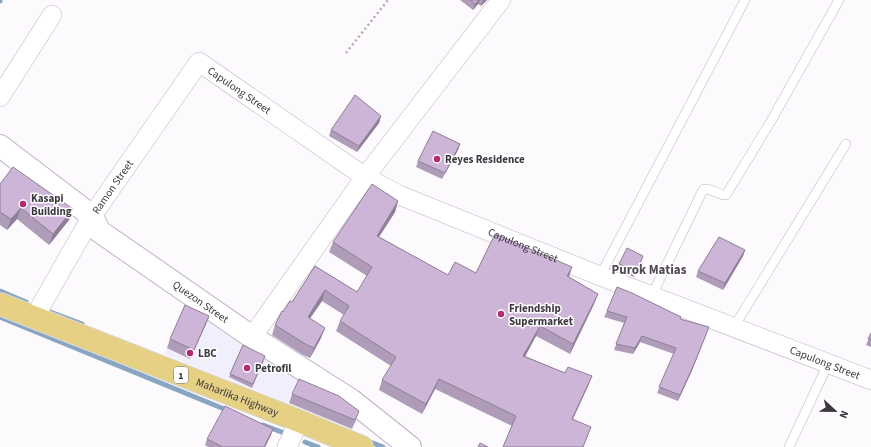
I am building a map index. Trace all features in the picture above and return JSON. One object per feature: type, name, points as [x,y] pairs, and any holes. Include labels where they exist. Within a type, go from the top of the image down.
[{"type":"main road","name":"Maharlika Highway","points":[[0,304],[362,447]]},
{"type":"street","points":[[252,338],[365,177],[501,0]]},
{"type":"street","points":[[0,97],[52,15]]},
{"type":"street","name":"Capulong Street","points":[[199,62],[365,177],[399,195],[600,276],[871,380]]},
{"type":"street","name":"Ramon Street","points":[[34,318],[92,216],[199,62]]},
{"type":"street","name":"Quezon Street","points":[[0,146],[92,216],[99,231],[252,338],[351,400],[410,447]]},
{"type":"street","points":[[287,447],[299,421]]},
{"type":"lane","points":[[600,276],[745,0]]},
{"type":"lane","points":[[652,295],[702,192],[707,188],[720,195],[726,195],[771,121],[839,0]]},
{"type":"lane","points":[[734,327],[846,144]]},
{"type":"lane","points":[[789,447],[828,364]]},
{"type":"path","points":[[346,53],[388,0]]},
{"type":"shaded area","points":[[185,304],[298,379],[287,403],[164,354]]},
{"type":"building","points":[[470,0],[479,0],[475,4]]},
{"type":"building","points":[[355,95],[381,116],[359,146],[331,130]]},
{"type":"building","name":"Reyes Residence","points":[[433,131],[460,144],[445,173],[418,161]]},
{"type":"building","name":"Kasapi Building","points":[[13,167],[73,209],[53,234],[21,208],[11,219],[0,212],[0,184]]},
{"type":"building","points":[[372,184],[398,201],[377,236],[448,275],[455,262],[476,273],[495,234],[572,267],[567,276],[598,294],[573,344],[540,326],[523,356],[565,373],[568,367],[592,376],[572,419],[591,427],[583,447],[503,447],[516,416],[439,379],[426,404],[382,380],[396,357],[340,321],[349,306],[325,290],[308,317],[325,328],[314,348],[275,325],[282,311],[283,312],[290,301],[292,302],[315,266],[357,292],[372,267],[333,242]]},
{"type":"building","points":[[719,237],[745,250],[725,283],[698,271]]},
{"type":"building","points":[[627,248],[643,256],[637,271],[619,264]]},
{"type":"building","points":[[617,287],[681,317],[680,319],[709,327],[680,395],[659,387],[676,348],[642,336],[635,348],[616,344],[627,317],[607,311]]},
{"type":"building","points":[[185,305],[209,316],[194,350],[170,339]]},
{"type":"building","points":[[871,333],[871,340],[868,339]]},
{"type":"building","name":"Petrofil","points":[[243,345],[265,356],[253,384],[230,374]]},
{"type":"building","points":[[299,379],[339,396],[359,411],[355,420],[292,394]]},
{"type":"building","points":[[225,406],[273,429],[264,447],[223,447],[207,439]]},
{"type":"building","points":[[480,443],[488,447],[478,447]]},
{"type":"waterway","points":[[0,291],[26,302]]},
{"type":"waterway","points":[[45,310],[82,324]]},
{"type":"waterway","points":[[0,317],[229,411]]},
{"type":"waterway","points":[[263,425],[284,433]]},
{"type":"waterway","points":[[365,440],[383,447]]},
{"type":"waterway","points":[[305,442],[318,447]]},
{"type":"place","name":"Reyes Residence","points":[[437,159]]},
{"type":"place","name":"Kasapi Building","points":[[23,204]]},
{"type":"place","name":"Friendship Supermarket","points":[[501,314]]},
{"type":"place","name":"LBC","points":[[190,353]]},
{"type":"place","name":"Petrofil","points":[[247,368]]},
{"type":"district","name":"Purok Matias","points":[[649,269]]}]
